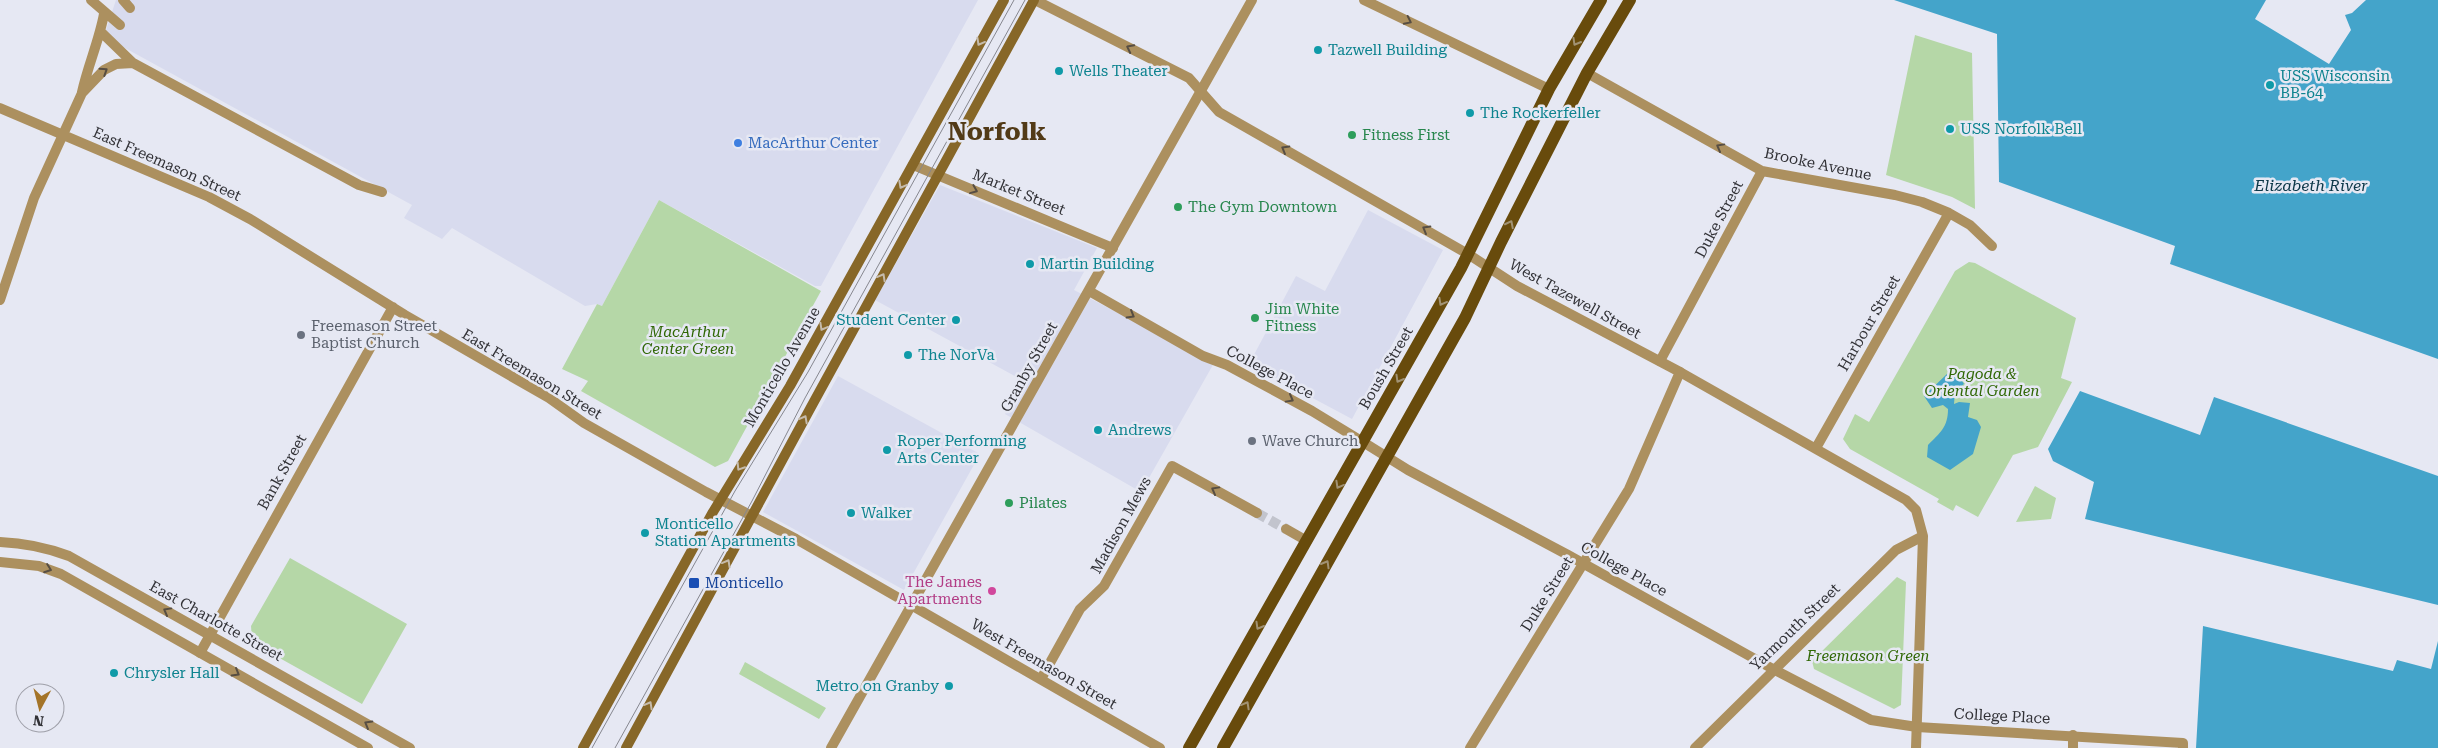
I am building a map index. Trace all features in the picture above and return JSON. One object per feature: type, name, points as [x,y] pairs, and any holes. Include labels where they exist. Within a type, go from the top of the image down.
[{"type":"main road","name":"Monticello Avenue","points":[[583,748],[720,500],[790,386],[1004,0]]},
{"type":"main road","points":[[626,748],[753,517],[819,391],[1035,0]]},
{"type":"main road","name":"Boush Street","points":[[1190,748],[1468,254],[1550,89],[1601,0]]},
{"type":"main road","points":[[1222,748],[1465,318],[1587,73],[1630,0]]},
{"type":"street","points":[[91,0],[104,14],[120,25]]},
{"type":"street","name":"West Tazewell Street","points":[[1035,0],[1189,78],[1220,112],[1468,254],[1489,268],[1581,320],[1680,372],[1906,500],[1916,510],[1923,536],[1916,748]]},
{"type":"street","name":"Granby Street","points":[[831,748],[1252,0]]},
{"type":"street","points":[[1364,0],[1550,89]]},
{"type":"street","points":[[0,300],[34,198],[82,93],[88,64],[100,32],[104,14]]},
{"type":"street","points":[[100,32],[133,63],[359,185],[382,192]]},
{"type":"street","points":[[82,93],[104,70],[116,64],[133,63]]},
{"type":"street","name":"Brooke Avenue","points":[[1587,73],[1762,171],[1896,195],[1948,212],[1982,234],[1992,246]]},
{"type":"street","name":"East Freemason Street","points":[[0,108],[209,197],[250,219],[393,307],[549,398],[584,424],[912,605]]},
{"type":"street","name":"Market Street","points":[[913,165],[1113,248]]},
{"type":"street","name":"Duke Street","points":[[1660,361],[1762,171]]},
{"type":"street","name":"Harbour Street","points":[[1816,448],[1948,212]]},
{"type":"street","name":"College Place","points":[[1089,292],[1203,356],[1227,365],[1304,407],[1387,457],[1773,669],[1871,720],[1917,727],[2073,735],[2183,745]]},
{"type":"street","name":"Bank Street","points":[[200,653],[393,307]]},
{"type":"street","name":"Duke Street","points":[[1470,748],[1629,489],[1680,372]]},
{"type":"street","name":"Madison Mews","points":[[1041,679],[1080,609],[1104,586],[1172,466],[1257,513]]},
{"type":"street","points":[[1286,529],[1307,541]]},
{"type":"street","name":"Yarmouth Street","points":[[1695,748],[1773,669],[1896,550],[1923,536]]},
{"type":"street","name":"East Charlotte Street","points":[[0,542],[36,545],[69,556],[410,748]]},
{"type":"street","points":[[0,562],[39,566],[61,574],[368,748]]},
{"type":"street","name":"West Freemason Street","points":[[912,605],[1160,748]]},
{"type":"street","points":[[2073,735],[2073,748]]},
{"type":"shaded area","points":[[116,0],[978,0],[821,286],[815,286],[659,200],[602,306],[597,304],[585,306],[452,228],[442,239],[404,218],[412,205],[125,48],[105,33]]},
{"type":"shaded area","points":[[940,185],[1097,248],[1074,290],[1214,363],[1141,492],[1005,414],[1024,381],[875,300]]},
{"type":"shaded area","points":[[1368,210],[1443,250],[1352,419],[1249,364],[1296,276],[1325,291]]},
{"type":"shaded area","points":[[838,376],[980,454],[904,590],[763,512]]},
{"type":"green space","points":[[1915,35],[1972,53],[1975,209],[1952,197],[1886,175]]},
{"type":"green space","name":"MacArthur Center Green","points":[[659,200],[821,291],[728,461],[715,467],[581,391],[588,381],[562,369],[597,304],[602,306]]},
{"type":"green space","name":"Pagoda & Oriental Garden","points":[[1969,262],[1975,263],[2076,318],[2061,378],[2072,382],[2038,447],[2013,455],[1978,517],[1956,505],[1953,511],[1937,502],[1939,499],[1850,449],[1843,439],[1855,414],[1869,422],[1955,271]]},
{"type":"green space","points":[[2035,486],[2056,498],[2051,519],[2016,522]]},
{"type":"green space","points":[[290,558],[407,624],[362,704],[258,646],[252,639],[251,626]]},
{"type":"green space","name":"Freemason Green","points":[[1897,577],[1906,582],[1901,705],[1894,709],[1814,669],[1812,661]]},
{"type":"green space","points":[[745,662],[826,708],[819,719],[739,674]]},
{"type":"water","name":"Elizabeth River","points":[[1894,0],[2266,0],[2255,19],[2329,64],[2351,30],[2345,15],[2352,13],[2366,0],[2438,0],[2438,359],[2170,264],[2175,246],[1999,182],[1997,34]]},
{"type":"water","points":[[1948,373],[1957,373],[1964,384],[1955,391],[1954,404],[1959,402],[1970,403],[1968,417],[1977,420],[1981,427],[1973,454],[1950,470],[1927,457],[1928,445],[1940,433],[1947,421],[1948,409],[1943,405],[1932,408],[1924,396]]},
{"type":"water","points":[[2080,391],[2200,435],[2214,397],[2438,476],[2438,605],[2085,519],[2094,482],[2053,461],[2048,449]]},
{"type":"water","points":[[2203,626],[2393,671],[2397,660],[2431,669],[2438,641],[2438,748],[2196,748]]},
{"type":"tunnel","points":[[1257,513],[1286,529]]},
{"type":"tram line","points":[[592,748],[735,491],[808,372],[1014,0]]},
{"type":"tram line","points":[[615,748],[752,501],[805,398],[1025,0]]},
{"type":"place","name":"Tazwell Building","points":[[1318,50]]},
{"type":"place","name":"Wells Theater","points":[[1059,71]]},
{"type":"place","name":"USS Wisconsin BB-64","points":[[2270,85]]},
{"type":"place","name":"The Rockerfeller","points":[[1470,113]]},
{"type":"place","name":"USS Norfolk Bell","points":[[1950,129]]},
{"type":"place","name":"Fitness First","points":[[1352,135]]},
{"type":"place","name":"MacArthur Center","points":[[738,143]]},
{"type":"place","name":"The Gym Downtown","points":[[1178,207]]},
{"type":"place","name":"Martin Building","points":[[1030,264]]},
{"type":"place","name":"Jim White Fitness","points":[[1255,318]]},
{"type":"place","name":"Student Center","points":[[956,320]]},
{"type":"place","name":"Freemason Street Baptist Church","points":[[301,335]]},
{"type":"place","name":"The NorVa","points":[[908,355]]},
{"type":"place","name":"Andrews","points":[[1098,430]]},
{"type":"place","name":"Wave Church","points":[[1252,441]]},
{"type":"place","name":"Roper Performing Arts Center","points":[[887,450]]},
{"type":"place","name":"Pilates","points":[[1009,503]]},
{"type":"place","name":"Walker","points":[[851,513]]},
{"type":"place","name":"Monticello Station Apartments","points":[[645,533]]},
{"type":"place","name":"Monticello","points":[[694,583]]},
{"type":"place","name":"The James Apartments","points":[[992,591]]},
{"type":"place","name":"Chrysler Hall","points":[[114,673]]},
{"type":"place","name":"Metro on Granby","points":[[949,686]]},
{"type":"district","name":"Norfolk","points":[[997,131]]}]
